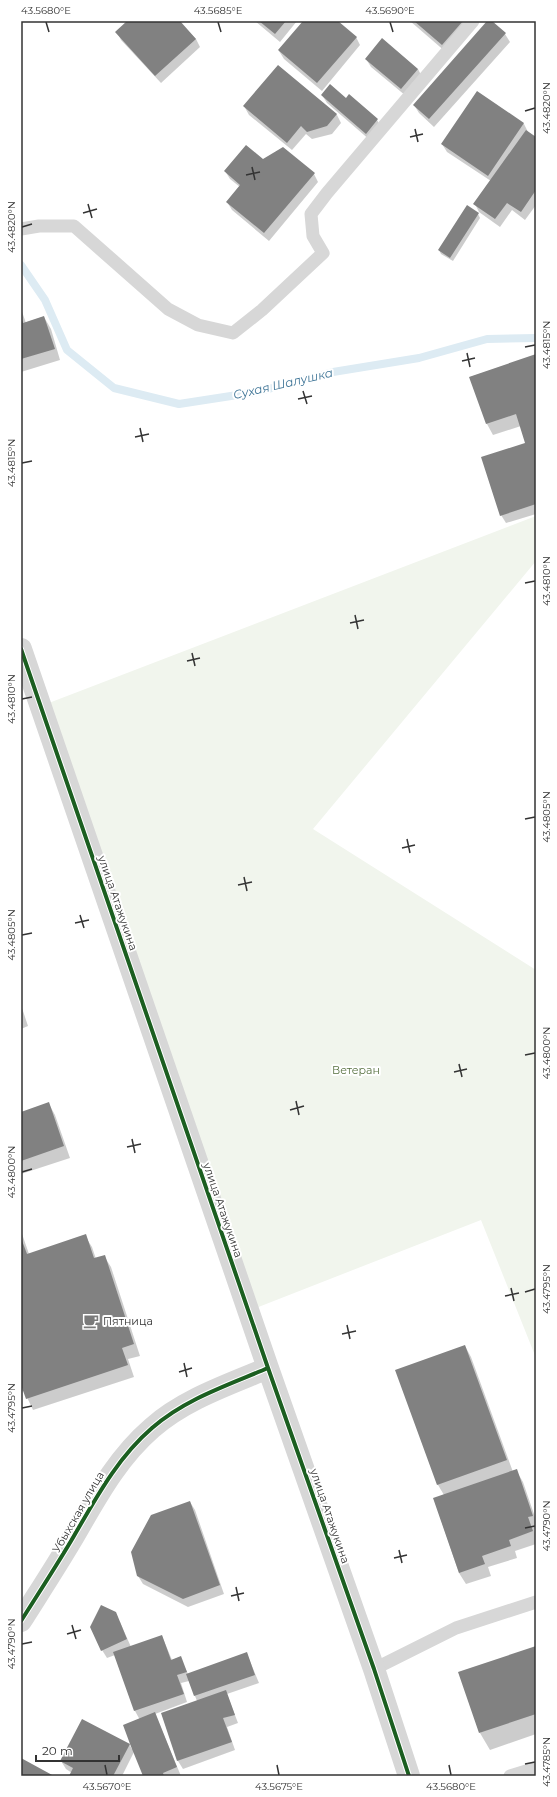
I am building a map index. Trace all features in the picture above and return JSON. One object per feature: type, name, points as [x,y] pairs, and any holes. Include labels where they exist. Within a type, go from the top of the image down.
[{"type":"street","name":"улица Атажукина","points":[[21,649],[268,1368],[374,1670],[409,1776]]},
{"type":"street","name":"Убыхская улица","points":[[21,1620],[55,1569],[113,1470],[138,1442],[153,1427],[194,1399],[268,1368]]},
{"type":"lane","points":[[21,229],[39,226],[74,226],[168,309],[198,325],[233,333],[267,305],[322,253],[313,236],[311,214],[327,193],[473,21]]},
{"type":"lane","points":[[374,1670],[456,1628],[536,1602]]},
{"type":"lane","points":[[510,1776],[536,1768]]},
{"type":"green space","name":"Ветеран","points":[[536,516],[536,561],[313,829],[536,970],[536,1358],[481,1220],[248,1311],[41,706]]},
{"type":"building","points":[[127,21],[180,21],[196,39],[155,76],[115,32]]},
{"type":"building","points":[[259,21],[286,21],[275,34]]},
{"type":"building","points":[[303,21],[338,21],[357,37],[317,83],[278,50]]},
{"type":"building","points":[[414,21],[463,21],[442,45]]},
{"type":"building","points":[[487,21],[492,21],[506,33],[429,119],[413,105]]},
{"type":"building","points":[[382,38],[418,69],[401,89],[365,59]]},
{"type":"building","points":[[278,65],[337,114],[327,126],[307,132],[301,126],[287,143],[243,106]]},
{"type":"building","points":[[330,84],[346,98],[349,94],[378,119],[366,134],[321,95]]},
{"type":"building","points":[[477,91],[524,123],[488,176],[441,144]]},
{"type":"building","points":[[526,130],[536,137],[536,190],[521,212],[507,203],[495,219],[473,204]]},
{"type":"building","points":[[246,145],[263,159],[283,147],[315,173],[264,233],[226,202],[240,185],[224,171]]},
{"type":"building","points":[[467,205],[479,213],[450,258],[438,250]]},
{"type":"building","points":[[44,316],[55,349],[21,359],[21,317],[23,323]]},
{"type":"building","points":[[536,354],[536,504],[500,516],[481,457],[525,443],[516,414],[486,424],[469,377]]},
{"type":"building","points":[[49,1102],[64,1146],[21,1161],[21,1112]]},
{"type":"building","points":[[86,1234],[94,1258],[105,1255],[134,1344],[122,1348],[128,1365],[26,1399],[21,1385],[21,1238],[27,1254]]},
{"type":"building","points":[[465,1345],[507,1460],[437,1485],[395,1370]]},
{"type":"building","points":[[517,1469],[533,1516],[528,1517],[533,1531],[509,1540],[511,1546],[482,1556],[485,1564],[459,1573],[433,1498]]},
{"type":"building","points":[[190,1501],[220,1585],[183,1599],[137,1576],[131,1552],[151,1515]]},
{"type":"building","points":[[101,1605],[116,1612],[127,1639],[101,1651],[90,1627]]},
{"type":"building","points":[[162,1635],[171,1660],[181,1656],[187,1672],[177,1675],[184,1694],[134,1711],[113,1652]]},
{"type":"building","points":[[536,1646],[536,1714],[479,1733],[458,1672]]},
{"type":"building","points":[[247,1652],[255,1675],[194,1696],[186,1674]]},
{"type":"building","points":[[226,1690],[235,1715],[223,1718],[232,1742],[177,1761],[161,1713]]},
{"type":"building","points":[[155,1712],[177,1767],[163,1773],[164,1776],[143,1776],[123,1725]]},
{"type":"building","points":[[82,1719],[130,1744],[113,1776],[69,1776],[73,1768],[60,1761]]},
{"type":"building","points":[[21,1758],[54,1776],[21,1776]]},
{"type":"waterway","name":"Сухая Шалушка","points":[[21,265],[45,300],[67,350],[114,388],[179,404],[257,392],[333,372],[419,358],[487,339],[536,338]]},
{"type":"cycle path","points":[[21,649],[268,1368],[374,1669],[409,1776]]},
{"type":"cycle path","points":[[21,1621],[107,1481],[139,1440],[152,1428],[178,1409],[222,1387],[268,1368]]},
{"type":"place","name":"Пятница","points":[[91,1321]]}]
